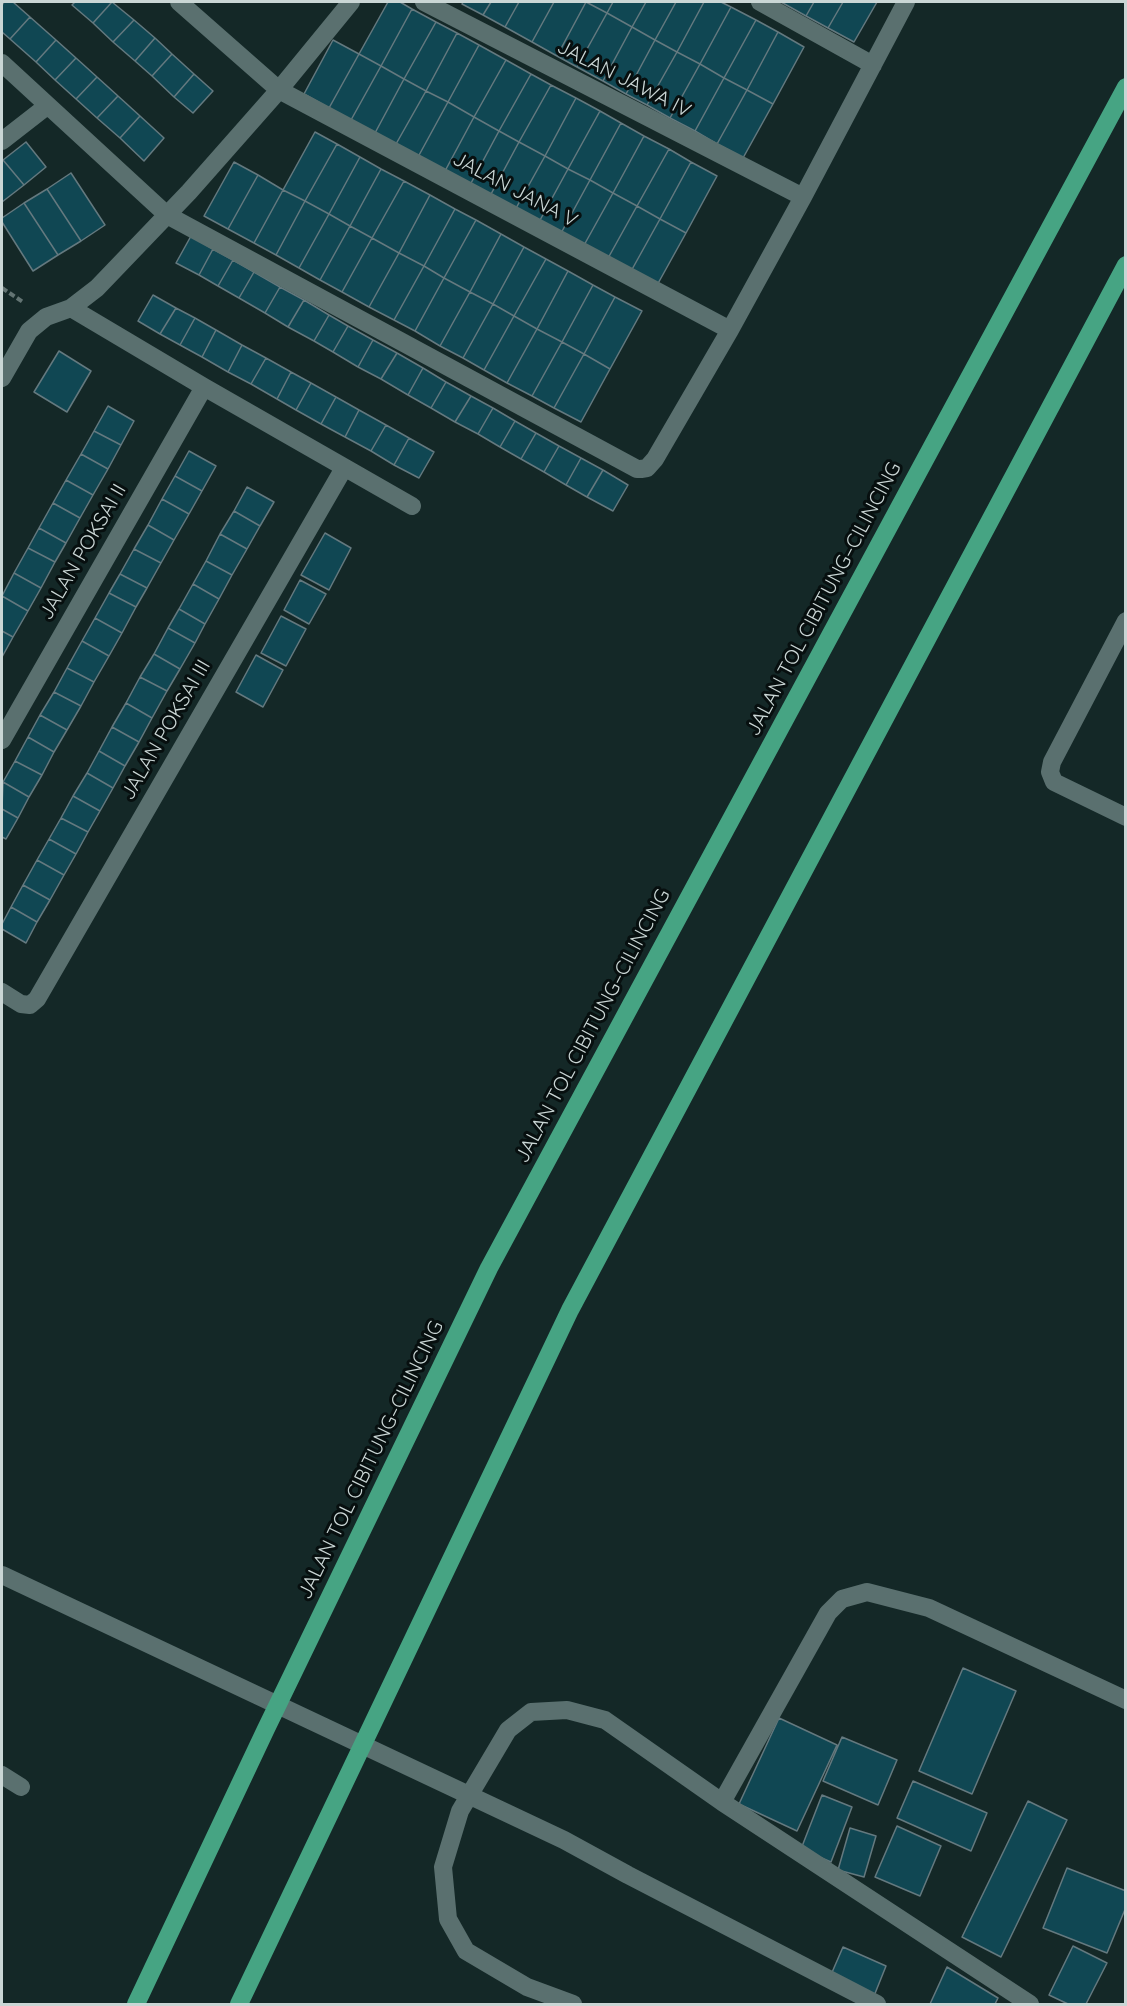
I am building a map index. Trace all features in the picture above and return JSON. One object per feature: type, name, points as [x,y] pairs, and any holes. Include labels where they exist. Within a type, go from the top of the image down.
[{"type":"highway","name":"JALAN TOL CIBITUNG–CILINCING","points":[[136,2004],[489,1268],[1125,87]]},
{"type":"highway","points":[[239,2004],[570,1310],[1125,265]]},
{"type":"street","name":"JALAN JANA V","points":[[179,2],[279,90],[730,330]]},
{"type":"street","points":[[2,378],[29,331],[46,317],[71,308],[97,288],[189,192],[279,90],[351,2]]},
{"type":"street","name":"JALAN JAWA IV","points":[[424,2],[803,197]]},
{"type":"street","points":[[760,2],[873,65]]},
{"type":"street","points":[[2,63],[167,215],[637,469],[646,468],[655,459],[730,330],[906,2]]},
{"type":"street","points":[[2,141],[47,106]]},
{"type":"street","points":[[71,308],[412,506]]},
{"type":"street","name":"JALAN POKSAI II","points":[[2,740],[204,387]]},
{"type":"street","name":"JALAN POKSAI III","points":[[2,992],[21,1004],[30,1005],[37,999],[344,468]]},
{"type":"street","points":[[1124,629],[1052,762],[1050,772],[1054,782],[1125,817]]},
{"type":"street","points":[[2,1575],[564,1840],[877,2004]]},
{"type":"street","points":[[722,1802],[828,1613],[842,1599],[867,1592],[929,1608],[1125,1700]]},
{"type":"street","points":[[573,2004],[527,1987],[466,1952],[448,1918],[443,1867],[460,1811],[507,1730],[531,1712],[567,1710],[605,1720],[722,1802],[1030,2004]]},
{"type":"street","points":[[2,1775],[21,1787]]},
{"type":"building","points":[[4,2],[13,2],[30,17],[10,39],[2,32]]},
{"type":"building","points":[[75,2],[112,2],[93,23],[72,5]]},
{"type":"building","points":[[112,2],[134,20],[113,42],[93,23]]},
{"type":"building","points":[[388,2],[400,2],[412,9],[381,66],[359,54]]},
{"type":"building","points":[[463,2],[491,2],[483,15],[462,4]]},
{"type":"building","points":[[491,2],[519,2],[505,27],[483,15]]},
{"type":"building","points":[[519,2],[554,2],[532,42],[505,27]]},
{"type":"building","points":[[554,2],[586,2],[557,56],[532,42]]},
{"type":"building","points":[[586,2],[607,13],[577,67],[557,56]]},
{"type":"building","points":[[586,2],[613,2],[607,13]]},
{"type":"building","points":[[613,2],[646,2],[632,27],[607,13]]},
{"type":"building","points":[[646,2],[676,2],[655,40],[632,27]]},
{"type":"building","points":[[676,2],[704,2],[677,52],[655,40]]},
{"type":"building","points":[[704,2],[721,2],[731,7],[700,64],[677,52]]},
{"type":"building","points":[[781,2],[814,2],[806,16]]},
{"type":"building","points":[[814,2],[843,2],[828,28],[806,16]]},
{"type":"building","points":[[843,2],[877,2],[854,42],[828,28]]},
{"type":"building","points":[[731,7],[756,20],[724,78],[700,64]]},
{"type":"building","points":[[412,9],[436,22],[404,79],[381,66]]},
{"type":"building","points":[[607,13],[632,27],[603,81],[577,67]]},
{"type":"building","points":[[30,17],[56,40],[36,62],[10,39]]},
{"type":"building","points":[[134,20],[155,38],[135,61],[113,42]]},
{"type":"building","points":[[756,20],[778,32],[747,90],[724,78]]},
{"type":"building","points":[[436,22],[457,33],[426,91],[404,79]]},
{"type":"building","points":[[632,27],[655,40],[626,94],[603,81]]},
{"type":"building","points":[[778,32],[804,47],[773,104],[747,90]]},
{"type":"building","points":[[457,33],[479,45],[448,102],[426,91]]},
{"type":"building","points":[[155,38],[172,54],[152,76],[135,61]]},
{"type":"building","points":[[56,40],[76,58],[55,80],[36,62]]},
{"type":"building","points":[[333,40],[359,54],[329,108],[304,94]]},
{"type":"building","points":[[655,40],[677,52],[647,105],[626,94]]},
{"type":"building","points":[[479,45],[506,60],[474,117],[448,102]]},
{"type":"building","points":[[677,52],[700,64],[670,118],[647,105]]},
{"type":"building","points":[[172,54],[194,74],[174,97],[152,76]]},
{"type":"building","points":[[359,54],[381,66],[351,120],[329,108]]},
{"type":"building","points":[[76,58],[97,77],[76,99],[55,80]]},
{"type":"building","points":[[506,60],[531,74],[499,131],[474,117]]},
{"type":"building","points":[[700,64],[724,78],[695,131],[670,118]]},
{"type":"building","points":[[381,66],[404,79],[375,133],[351,120]]},
{"type":"building","points":[[194,74],[213,91],[193,113],[174,97]]},
{"type":"building","points":[[531,74],[551,85],[519,142],[499,131]]},
{"type":"building","points":[[97,77],[118,96],[97,118],[76,99]]},
{"type":"building","points":[[724,78],[747,90],[717,144],[695,131]]},
{"type":"building","points":[[404,79],[426,91],[396,144],[375,133]]},
{"type":"building","points":[[551,85],[576,98],[545,156],[519,142]]},
{"type":"building","points":[[747,90],[773,104],[743,158],[717,144]]},
{"type":"building","points":[[426,91],[448,102],[418,157],[396,144]]},
{"type":"building","points":[[118,96],[140,116],[120,138],[97,118]]},
{"type":"building","points":[[576,98],[600,111],[568,169],[545,156]]},
{"type":"building","points":[[448,102],[474,117],[445,171],[418,157]]},
{"type":"building","points":[[600,111],[621,123],[590,180],[568,169]]},
{"type":"building","points":[[140,116],[164,138],[144,161],[120,138]]},
{"type":"building","points":[[474,117],[499,131],[470,185],[445,171]]},
{"type":"building","points":[[621,123],[644,136],[613,193],[590,180]]},
{"type":"building","points":[[499,131],[519,142],[490,196],[470,185]]},
{"type":"building","points":[[315,132],[337,144],[305,201],[283,190]]},
{"type":"building","points":[[644,136],[669,149],[637,206],[613,193]]},
{"type":"building","points":[[26,142],[46,167],[24,185],[3,160]]},
{"type":"building","points":[[519,142],[545,156],[515,210],[490,196]]},
{"type":"building","points":[[337,144],[360,157],[329,214],[305,201]]},
{"type":"building","points":[[669,149],[691,162],[660,219],[637,206]]},
{"type":"building","points":[[545,156],[568,169],[539,222],[515,210]]},
{"type":"building","points":[[360,157],[381,169],[350,226],[329,214]]},
{"type":"building","points":[[2,161],[24,185],[2,202]]},
{"type":"building","points":[[234,162],[258,175],[228,229],[204,216]]},
{"type":"building","points":[[691,162],[717,176],[686,233],[660,219]]},
{"type":"building","points":[[381,169],[404,181],[372,238],[350,226]]},
{"type":"building","points":[[568,169],[590,180],[560,235],[539,222]]},
{"type":"building","points":[[71,173],[105,225],[81,241],[47,189]]},
{"type":"building","points":[[258,175],[283,190],[254,243],[228,229]]},
{"type":"building","points":[[590,180],[613,193],[583,247],[560,235]]},
{"type":"building","points":[[404,181],[430,195],[399,253],[372,238]]},
{"type":"building","points":[[47,189],[81,241],[58,255],[24,203]]},
{"type":"building","points":[[283,190],[305,201],[276,255],[254,243]]},
{"type":"building","points":[[613,193],[637,206],[607,260],[583,247]]},
{"type":"building","points":[[430,195],[455,209],[424,266],[399,253]]},
{"type":"building","points":[[305,201],[329,214],[299,268],[276,255]]},
{"type":"building","points":[[24,203],[58,255],[33,271],[2,222],[2,218]]},
{"type":"building","points":[[637,206],[660,219],[630,273],[607,260]]},
{"type":"building","points":[[455,209],[476,220],[444,278],[424,266]]},
{"type":"building","points":[[329,214],[350,226],[320,280],[299,268]]},
{"type":"building","points":[[660,219],[686,233],[656,287],[630,273]]},
{"type":"building","points":[[476,220],[501,234],[470,292],[444,278]]},
{"type":"building","points":[[350,226],[372,238],[342,292],[320,280]]},
{"type":"building","points":[[501,234],[524,247],[493,304],[470,292]]},
{"type":"building","points":[[191,236],[213,249],[199,275],[176,263]]},
{"type":"building","points":[[372,238],[399,253],[369,307],[342,292]]},
{"type":"building","points":[[524,247],[546,259],[514,316],[493,304]]},
{"type":"building","points":[[213,249],[233,260],[218,286],[199,275]]},
{"type":"building","points":[[399,253],[424,266],[394,320],[369,307]]},
{"type":"building","points":[[546,259],[568,271],[537,329],[514,316]]},
{"type":"building","points":[[233,260],[254,272],[239,298],[218,286]]},
{"type":"building","points":[[424,266],[444,278],[415,331],[394,320]]},
{"type":"building","points":[[568,271],[593,285],[562,342],[537,329]]},
{"type":"building","points":[[254,272],[280,287],[265,313],[239,298]]},
{"type":"building","points":[[444,278],[470,292],[440,346],[415,331]]},
{"type":"building","points":[[593,285],[615,297],[584,354],[562,342]]},
{"type":"building","points":[[280,287],[304,300],[288,327],[265,313]]},
{"type":"building","points":[[470,292],[493,304],[463,358],[440,346]]},
{"type":"building","points":[[153,295],[176,308],[160,334],[138,321]]},
{"type":"building","points":[[615,297],[642,311],[610,369],[584,354]]},
{"type":"building","points":[[304,300],[329,315],[314,341],[288,327]]},
{"type":"building","points":[[493,304],[514,316],[484,370],[463,358]]},
{"type":"building","points":[[176,308],[195,318],[180,345],[160,334]]},
{"type":"building","points":[[329,315],[348,326],[333,352],[314,341]]},
{"type":"building","points":[[514,316],[537,329],[507,383],[484,370]]},
{"type":"building","points":[[195,318],[216,330],[202,357],[180,345]]},
{"type":"building","points":[[348,326],[373,340],[358,367],[333,352]]},
{"type":"building","points":[[537,329],[562,342],[532,396],[507,383]]},
{"type":"building","points":[[216,330],[242,345],[228,372],[202,357]]},
{"type":"building","points":[[373,340],[397,353],[381,379],[358,367]]},
{"type":"building","points":[[562,342],[584,354],[554,408],[532,396]]},
{"type":"building","points":[[242,345],[266,358],[251,384],[228,372]]},
{"type":"building","points":[[59,351],[91,371],[67,412],[34,392]]},
{"type":"building","points":[[397,353],[423,368],[408,395],[381,379]]},
{"type":"building","points":[[584,354],[610,369],[581,422],[554,408]]},
{"type":"building","points":[[266,358],[291,372],[277,399],[251,384]]},
{"type":"building","points":[[423,368],[446,382],[431,408],[408,395]]},
{"type":"building","points":[[291,372],[311,383],[296,410],[277,399]]},
{"type":"building","points":[[446,382],[471,396],[455,422],[431,408]]},
{"type":"building","points":[[311,383],[336,397],[321,424],[296,410]]},
{"type":"building","points":[[471,396],[493,408],[478,434],[455,422]]},
{"type":"building","points":[[336,397],[359,410],[345,437],[321,424]]},
{"type":"building","points":[[108,406],[134,421],[121,445],[94,431]]},
{"type":"building","points":[[493,408],[515,421],[500,447],[478,434]]},
{"type":"building","points":[[359,410],[386,425],[371,451],[345,437]]},
{"type":"building","points":[[515,421],[536,433],[521,459],[500,447]]},
{"type":"building","points":[[386,425],[409,438],[394,465],[371,451]]},
{"type":"building","points":[[94,431],[121,445],[108,469],[81,454]]},
{"type":"building","points":[[536,433],[559,446],[544,472],[521,459]]},
{"type":"building","points":[[409,438],[434,452],[419,478],[394,465]]},
{"type":"building","points":[[559,446],[581,458],[566,485],[544,472]]},
{"type":"building","points":[[189,451],[216,466],[202,491],[175,476]]},
{"type":"building","points":[[81,454],[108,469],[93,495],[66,480]]},
{"type":"building","points":[[581,458],[603,470],[587,497],[566,485]]},
{"type":"building","points":[[603,470],[628,485],[613,511],[587,497]]},
{"type":"building","points":[[175,476],[202,491],[189,514],[162,499]]},
{"type":"building","points":[[66,480],[93,495],[80,518],[53,503]]},
{"type":"building","points":[[247,487],[274,502],[260,526],[234,511]]},
{"type":"building","points":[[162,499],[189,514],[174,540],[148,525]]},
{"type":"building","points":[[53,503],[80,518],[66,543],[39,528]]},
{"type":"building","points":[[234,511],[260,526],[247,549],[220,534]]},
{"type":"building","points":[[148,525],[174,540],[161,563],[134,549]]},
{"type":"building","points":[[39,528],[66,543],[55,562],[28,548]]},
{"type":"building","points":[[325,533],[351,548],[329,590],[301,575]]},
{"type":"building","points":[[220,534],[247,549],[232,575],[206,561]]},
{"type":"building","points":[[28,548],[55,562],[41,588],[14,573]]},
{"type":"building","points":[[134,549],[161,563],[147,588],[120,574]]},
{"type":"building","points":[[206,561],[232,575],[219,599],[193,584]]},
{"type":"building","points":[[14,573],[41,588],[28,611],[2,596]]},
{"type":"building","points":[[120,574],[147,588],[136,607],[109,593]]},
{"type":"building","points":[[300,580],[326,594],[309,624],[284,610]]},
{"type":"building","points":[[193,584],[219,599],[205,624],[179,609]]},
{"type":"building","points":[[109,593],[136,607],[122,633],[95,618]]},
{"type":"building","points":[[2,596],[28,611],[13,637],[2,631]]},
{"type":"building","points":[[179,609],[205,624],[195,643],[168,628]]},
{"type":"building","points":[[281,616],[306,629],[286,666],[261,653]]},
{"type":"building","points":[[95,618],[122,633],[109,656],[82,641]]},
{"type":"building","points":[[168,628],[195,643],[180,669],[154,654]]},
{"type":"building","points":[[2,631],[13,637],[2,657]]},
{"type":"building","points":[[82,641],[109,656],[94,682],[67,668]]},
{"type":"building","points":[[154,654],[180,669],[167,691],[140,677]]},
{"type":"building","points":[[256,655],[283,670],[263,707],[236,692]]},
{"type":"building","points":[[67,668],[94,682],[81,706],[54,692]]},
{"type":"building","points":[[140,677],[167,691],[152,718],[126,703]]},
{"type":"building","points":[[54,692],[81,706],[67,730],[40,715]]},
{"type":"building","points":[[126,703],[152,718],[139,742],[112,727]]},
{"type":"building","points":[[40,715],[67,730],[54,752],[28,737]]},
{"type":"building","points":[[112,727],[139,742],[125,766],[99,751]]},
{"type":"building","points":[[28,737],[54,752],[42,775],[15,761]]},
{"type":"building","points":[[99,751],[125,766],[113,788],[87,773]]},
{"type":"building","points":[[15,761],[42,775],[29,797],[3,782]]},
{"type":"building","points":[[87,773],[113,788],[100,811],[73,796]]},
{"type":"building","points":[[3,782],[29,797],[18,818],[2,809]]},
{"type":"building","points":[[73,796],[100,811],[88,832],[61,818]]},
{"type":"building","points":[[2,809],[18,818],[6,839],[2,837]]},
{"type":"building","points":[[61,818],[88,832],[76,854],[49,839]]},
{"type":"building","points":[[49,839],[76,854],[64,875],[37,860]]},
{"type":"building","points":[[37,860],[64,875],[50,900],[23,885]]},
{"type":"building","points":[[23,885],[50,900],[37,922],[11,907]]},
{"type":"building","points":[[11,907],[37,922],[26,943],[2,929],[2,924]]},
{"type":"building","points":[[963,1668],[1016,1691],[972,1794],[919,1771]]},
{"type":"building","points":[[779,1718],[837,1745],[797,1831],[739,1804]]},
{"type":"building","points":[[842,1737],[897,1760],[878,1805],[823,1781]]},
{"type":"building","points":[[913,1781],[987,1813],[971,1851],[897,1818]]},
{"type":"building","points":[[822,1795],[852,1807],[831,1862],[801,1849]]},
{"type":"building","points":[[1028,1801],[1067,1820],[1001,1957],[962,1937]]},
{"type":"building","points":[[897,1826],[941,1846],[920,1896],[875,1877]]},
{"type":"building","points":[[850,1828],[876,1836],[864,1877],[838,1870]]},
{"type":"building","points":[[1067,1868],[1126,1891],[1126,1907],[1107,1953],[1043,1928]]},
{"type":"building","points":[[1073,1946],[1107,1963],[1086,2004],[1068,2004],[1049,1995]]},
{"type":"building","points":[[843,1947],[886,1966],[874,1996],[830,1977]]},
{"type":"building","points":[[947,1967],[998,1998],[995,2004],[930,2004]]}]
